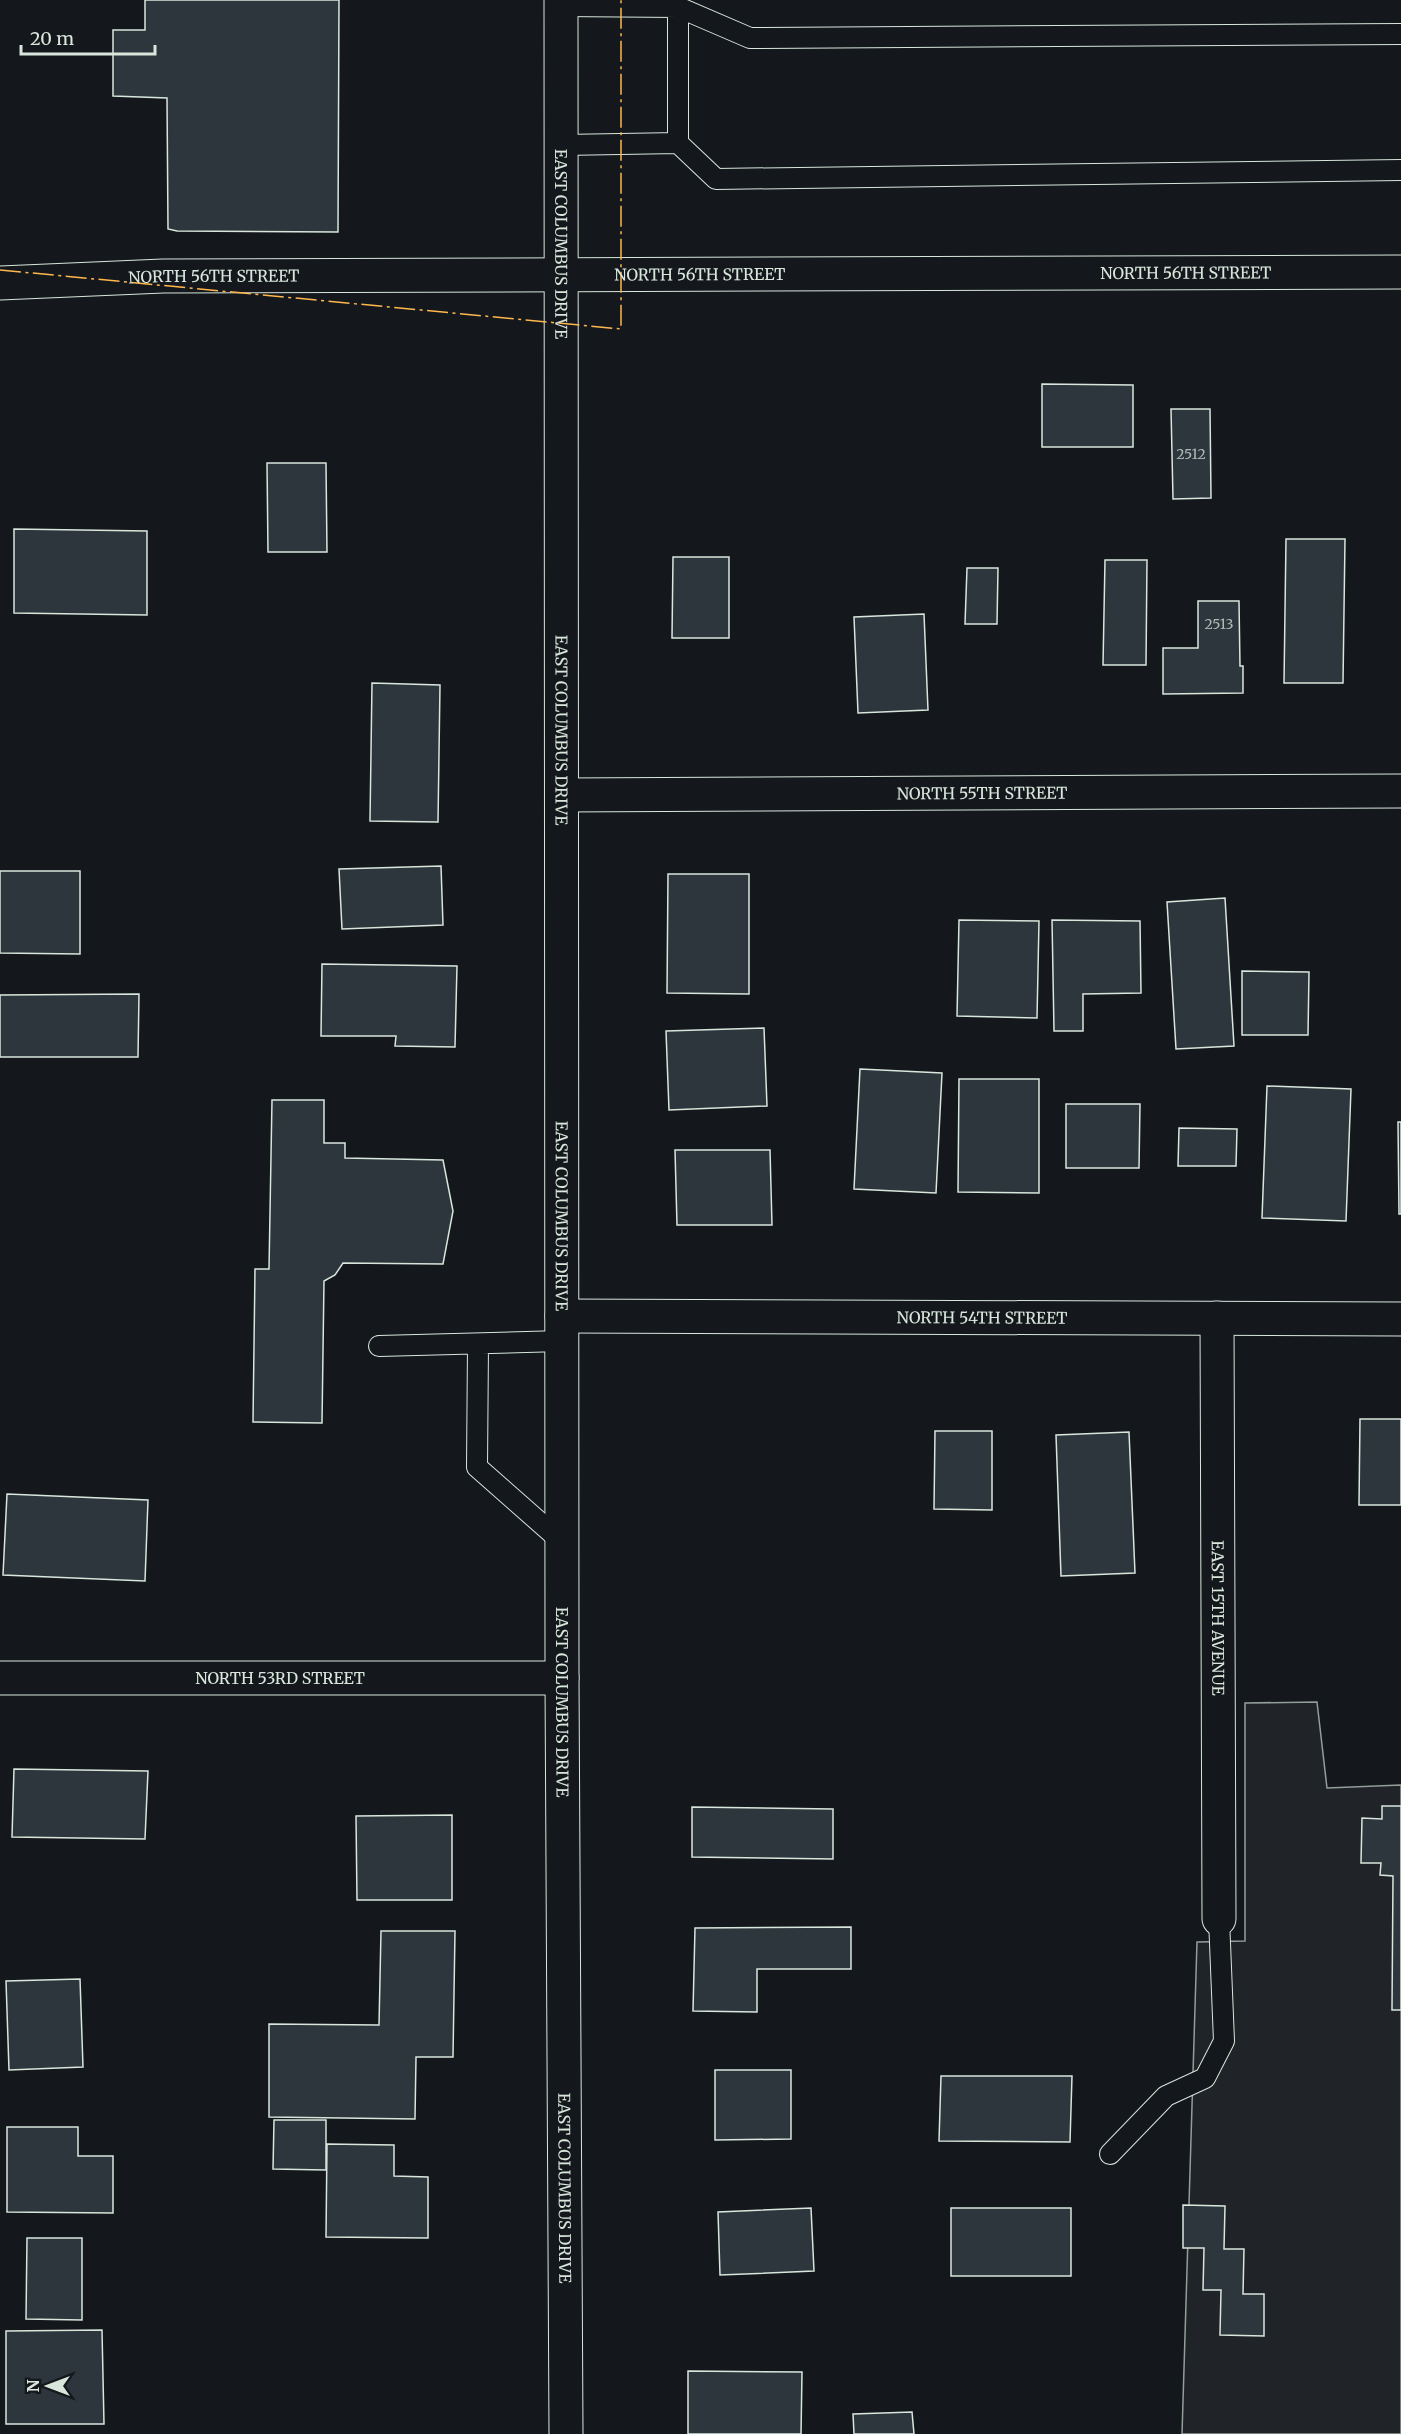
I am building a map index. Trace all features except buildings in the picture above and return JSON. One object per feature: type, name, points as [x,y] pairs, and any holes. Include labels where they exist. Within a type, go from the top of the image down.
[{"type":"street","name":"EAST COLUMBUS DRIVE","points":[[561,3],[562,1678],[566,2434]]},
{"type":"street","name":"NORTH 56TH STREET","points":[[0,283],[163,276],[1401,273]]},
{"type":"street","name":"NORTH 55TH STREET","points":[[562,795],[1401,791]]},
{"type":"street","name":"NORTH 54TH STREET","points":[[562,1329],[1217,1318],[1401,1319]]},
{"type":"street","name":"EAST 15TH AVENUE","points":[[1217,1318],[1219,1919]]},
{"type":"street","name":"NORTH 53RD STREET","points":[[0,1678],[562,1678]]},
{"type":"lane","points":[[561,3],[678,7],[750,38],[1401,34]]},
{"type":"lane","points":[[678,7],[678,143]]},
{"type":"lane","points":[[562,145],[678,143],[716,179],[1401,170]]},
{"type":"lane","points":[[380,1346],[478,1345],[562,1329]]},
{"type":"lane","points":[[478,1345],[477,1467],[562,1542]]},
{"type":"lane","points":[[1110,2154],[1166,2096],[1205,2078],[1224,2041],[1219,1919]]},
{"type":"shaded area","points":[[1317,1702],[1327,1788],[1401,1785],[1401,2434],[1182,2434],[1197,1942],[1245,1941],[1245,1703]]},
{"type":"power","points":[[0,270],[621,329],[621,0]]}]
